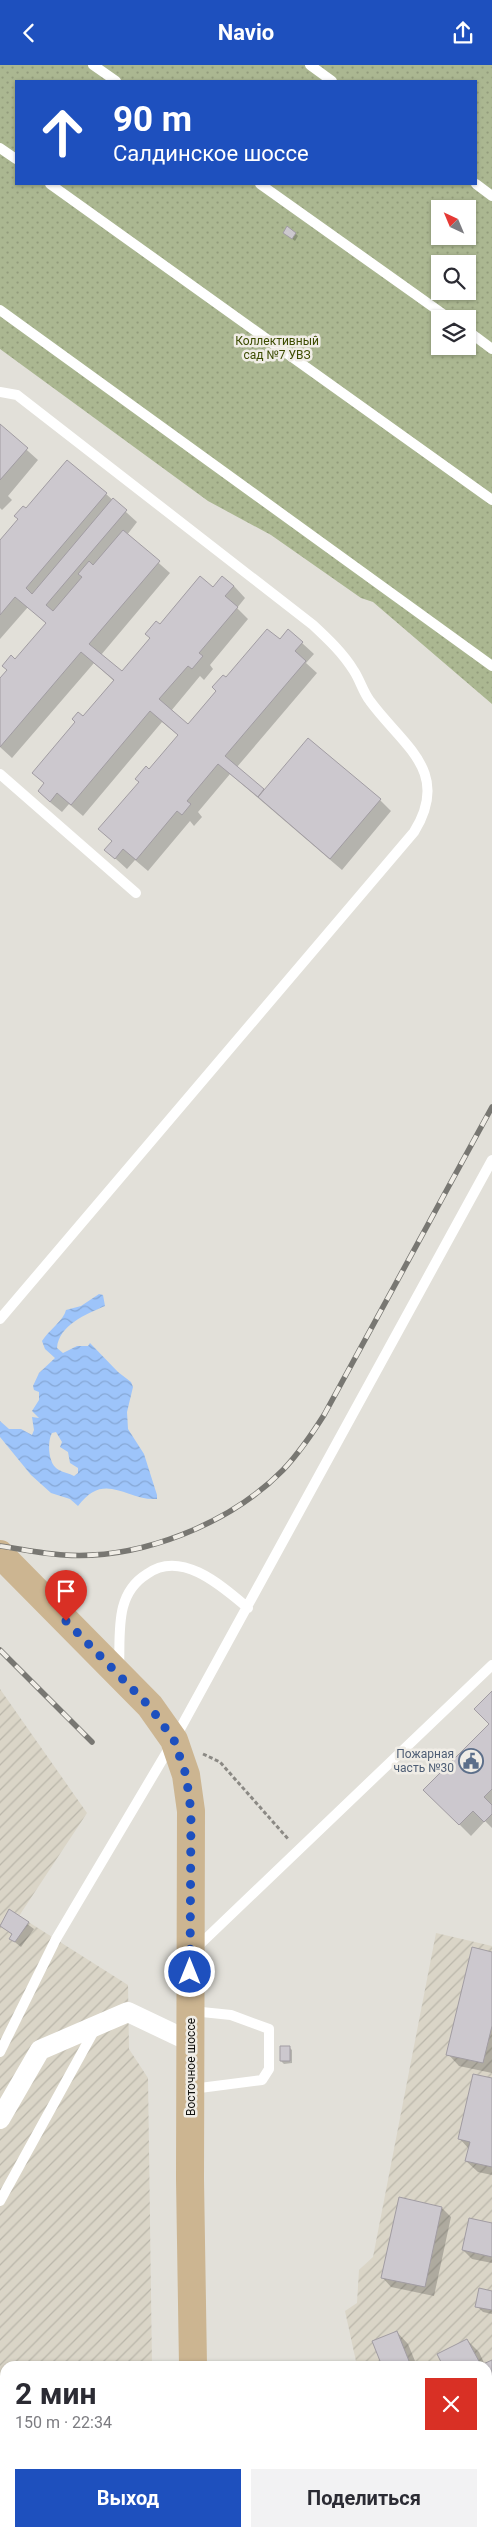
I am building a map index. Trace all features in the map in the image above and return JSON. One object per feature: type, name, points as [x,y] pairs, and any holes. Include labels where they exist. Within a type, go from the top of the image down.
[{"type":"main road","name":"Восточное шоссе","points":[[0,1555],[150,1707],[174,1740],[186,1775],[191,1811],[190,2042],[192,2089],[190,2179],[193,2361]]},
{"type":"street","points":[[0,2119],[40,2050],[128,2011],[190,2042]]},
{"type":"lane","points":[[93,65],[115,80]]},
{"type":"lane","points":[[310,65],[331,80]]},
{"type":"lane","points":[[0,148],[15,158]]},
{"type":"lane","points":[[51,185],[492,501]]},
{"type":"lane","points":[[261,185],[437,310]]},
{"type":"lane","points":[[477,185],[492,196]]},
{"type":"lane","points":[[0,310],[492,666]]},
{"type":"lane","points":[[476,337],[492,349]]},
{"type":"lane","points":[[0,391],[16,395],[313,625],[337,648],[356,673],[368,700],[410,746],[422,765],[427,787],[426,809],[414,832],[0,1319]]},
{"type":"lane","points":[[0,774],[136,893]]},
{"type":"lane","points":[[0,2052],[56,1939],[174,1740],[248,1608],[492,1160]]},
{"type":"lane","points":[[118,1674],[123,1609],[132,1587],[152,1570],[178,1565],[189,1568],[220,1586],[248,1608]]},
{"type":"lane","points":[[190,1953],[492,1665]]},
{"type":"lane","points":[[191,2011],[231,2015],[269,2029],[269,2069],[262,2080],[192,2089]]},
{"type":"lane","points":[[0,2201],[95,2027]]},
{"type":"path","points":[[174,1740],[220,1762],[298,1850]]},
{"type":"shaded area","points":[[0,1689],[87,1813],[19,1916],[128,1985],[129,2049],[148,2078],[152,2361],[0,2361]]},
{"type":"shaded area","points":[[436,1933],[492,1946],[492,2361],[356,2361],[345,2311],[357,2303],[359,2270],[373,2257]]},
{"type":"green space","name":"Коллективный сад №7 УВЗ","points":[[0,65],[492,65],[492,704],[373,602],[361,598],[271,535],[208,501],[0,349]]},
{"type":"water","points":[[99,1294],[103,1295],[105,1306],[82,1317],[68,1327],[59,1340],[57,1348],[63,1353],[77,1346],[88,1346],[90,1343],[118,1372],[131,1382],[133,1387],[127,1412],[128,1429],[144,1454],[157,1499],[135,1496],[107,1488],[97,1490],[88,1495],[78,1506],[70,1499],[51,1493],[31,1475],[0,1437],[0,1421],[9,1429],[21,1429],[32,1435],[34,1430],[32,1417],[39,1418],[32,1411],[39,1400],[39,1392],[34,1390],[33,1386],[39,1373],[55,1358],[45,1349],[42,1341],[62,1318],[66,1310],[81,1306]],"holes":[[[56,1432],[62,1442],[60,1447],[68,1452],[70,1463],[78,1468],[78,1473],[74,1476],[55,1467],[51,1458],[49,1447],[52,1433]]]},
{"type":"building","points":[[287,226],[296,233],[292,239],[283,233]]},
{"type":"building","points":[[0,424],[28,448],[0,480]]},
{"type":"building","points":[[67,460],[107,493],[26,588],[32,594],[113,498],[127,510],[46,605],[53,611],[82,577],[78,574],[89,561],[93,565],[123,530],[160,561],[89,644],[122,671],[150,638],[145,634],[156,621],[160,624],[200,576],[213,587],[222,576],[234,586],[225,596],[238,607],[199,653],[203,656],[192,669],[188,666],[159,699],[188,724],[216,691],[212,687],[223,675],[226,677],[267,629],[280,639],[288,629],[303,642],[295,651],[306,661],[225,756],[264,789],[258,797],[218,764],[187,801],[191,804],[182,815],[177,811],[136,860],[123,849],[115,859],[104,850],[112,841],[98,829],[139,782],[135,779],[146,766],[149,769],[178,735],[150,711],[71,805],[57,793],[50,802],[38,791],[44,783],[32,773],[75,722],[72,719],[78,712],[83,716],[114,680],[81,652],[0,747],[0,678],[7,670],[2,666],[11,655],[15,659],[46,623],[15,597],[0,615],[0,540],[18,519],[14,516],[23,506],[26,508]]},
{"type":"building","points":[[308,738],[381,799],[330,859],[258,797]]},
{"type":"building","points":[[492,1691],[492,1789],[484,1797],[492,1805],[492,1814],[484,1822],[473,1811],[459,1825],[423,1790],[489,1724],[474,1709]]},
{"type":"building","points":[[9,1909],[29,1922],[15,1942],[9,1939],[12,1934],[0,1926]]},
{"type":"building","points":[[472,1947],[492,1952],[492,2026],[483,2063],[446,2055]]},
{"type":"building","points":[[280,2046],[290,2046],[290,2061],[280,2061]]},
{"type":"building","points":[[473,2074],[492,2078],[492,2167],[465,2161],[470,2142],[458,2139]]},
{"type":"building","points":[[399,2197],[442,2207],[425,2287],[381,2278]]},
{"type":"building","points":[[469,2218],[492,2223],[492,2257],[462,2250]]},
{"type":"building","points":[[479,2288],[492,2291],[492,2310],[475,2307]]},
{"type":"building","points":[[397,2331],[409,2361],[380,2361],[372,2341]]},
{"type":"building","points":[[467,2339],[479,2361],[440,2361],[437,2354]]},
{"type":"railway","points":[[0,1546],[40,1553],[93,1555],[153,1545],[182,1535],[237,1507],[283,1470],[324,1415],[492,1107]]},
{"type":"railway","points":[[0,1650],[92,1742]]},
{"type":"place","name":"Пожарная часть №30","points":[[471,1761]]},
{"type":"route","points":[[66,1621],[150,1707],[174,1740],[186,1775],[191,1811],[190,1972]]}]
